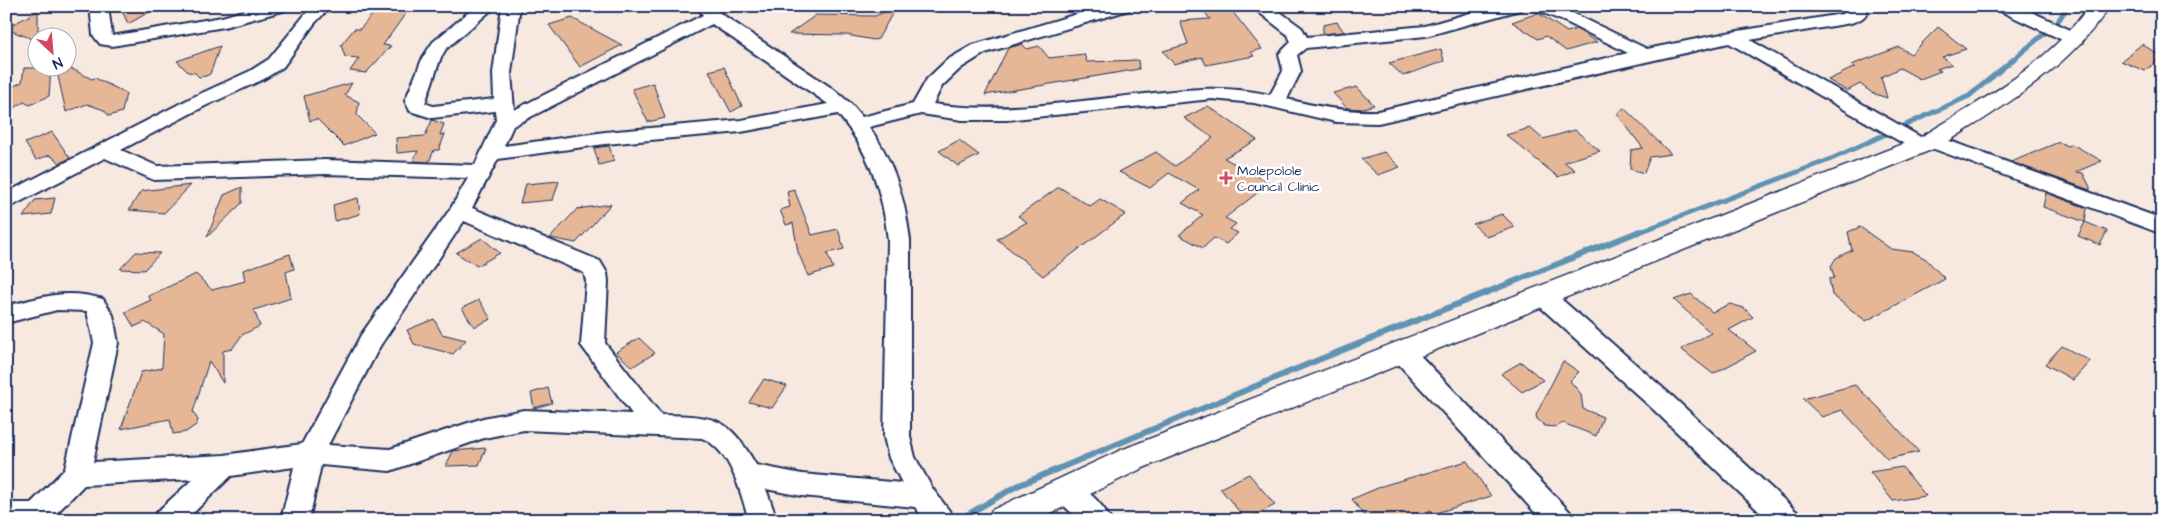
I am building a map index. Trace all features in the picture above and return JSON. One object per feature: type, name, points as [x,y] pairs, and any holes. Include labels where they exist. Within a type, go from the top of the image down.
[{"type":"street","points":[[99,6],[102,35],[106,40],[112,41],[224,22],[280,6]]},
{"type":"street","points":[[6,202],[26,194],[104,150],[258,74],[276,63],[308,20],[322,6]]},
{"type":"street","points":[[487,6],[439,46],[432,57],[415,101],[417,108],[432,112],[505,113],[709,12],[819,88],[843,107],[858,124],[885,170],[897,210],[900,240],[897,437],[902,458],[922,496],[942,520]]},
{"type":"street","points":[[295,520],[310,454],[370,341],[460,211],[486,163],[505,113],[502,73],[511,6]]},
{"type":"street","points":[[921,108],[934,82],[954,64],[979,49],[1123,6]]},
{"type":"street","points":[[1260,6],[1296,32],[1301,44]]},
{"type":"street","points":[[1276,102],[1292,70],[1288,54],[1301,44],[1426,31],[1514,6]]},
{"type":"street","points":[[1542,6],[1572,18],[1645,55]]},
{"type":"street","points":[[858,124],[921,108],[962,114],[1006,114],[1212,93],[1236,94],[1341,117],[1378,117],[1645,55],[1732,37],[1846,19],[1856,16],[1859,6]]},
{"type":"street","points":[[2004,6],[2074,39]]},
{"type":"street","points":[[1004,520],[1132,459],[1544,297],[1926,143],[2043,67],[2094,18],[2100,6]]},
{"type":"street","points":[[1732,37],[1926,143],[2162,227]]},
{"type":"street","points":[[104,150],[154,173],[486,163],[605,138],[741,126],[843,107]]},
{"type":"street","points":[[460,211],[592,267],[596,272],[597,281],[593,345],[654,424]]},
{"type":"street","points":[[1544,297],[1662,403],[1787,520]]},
{"type":"street","points":[[6,315],[57,302],[82,301],[95,305],[101,315],[106,343],[77,474],[37,515],[6,515]]},
{"type":"street","points":[[1403,353],[1560,520]]},
{"type":"street","points":[[77,474],[224,466],[310,454],[390,460],[483,428],[524,420],[697,426],[714,429],[726,438],[747,474],[763,520]]},
{"type":"street","points":[[167,520],[224,466]]},
{"type":"street","points":[[747,474],[802,485],[922,496]]},
{"type":"street","points":[[1066,490],[1097,520]]},
{"type":"building","points":[[120,6],[160,6],[128,24]]},
{"type":"building","points":[[380,6],[411,6],[383,45],[391,46],[366,73],[350,71],[359,58],[345,57],[341,45],[354,29],[360,29]]},
{"type":"building","points":[[1200,6],[1228,6],[1262,49],[1251,52],[1254,56],[1206,65],[1202,57],[1174,64],[1163,51],[1188,44],[1180,21],[1210,19]]},
{"type":"building","points":[[896,7],[878,39],[846,35],[789,34],[816,15],[875,16]]},
{"type":"building","points":[[38,11],[38,28],[28,28],[28,37],[6,28]]},
{"type":"building","points":[[1538,13],[1567,32],[1576,29],[1597,42],[1566,51],[1546,36],[1538,39],[1512,22]]},
{"type":"building","points":[[572,18],[622,45],[580,67],[549,25]]},
{"type":"building","points":[[1337,22],[1344,32],[1323,34],[1323,25]]},
{"type":"building","points":[[1938,27],[1966,49],[1942,57],[1952,64],[1937,69],[1941,71],[1920,79],[1900,68],[1881,77],[1887,98],[1872,93],[1860,84],[1847,91],[1828,80],[1855,67],[1851,65],[1899,47],[1911,54]]},
{"type":"building","points":[[1022,44],[1027,49],[1039,46],[1049,58],[1084,54],[1087,62],[1138,60],[1139,69],[985,95],[1008,48]]},
{"type":"building","points":[[2142,44],[2162,57],[2145,71],[2121,61]]},
{"type":"building","points":[[220,46],[210,74],[206,76],[199,77],[195,73],[188,72],[177,61]]},
{"type":"building","points":[[1441,49],[1444,61],[1403,76],[1389,63]]},
{"type":"building","points":[[724,67],[742,106],[731,112],[709,71]]},
{"type":"building","points":[[24,68],[28,68],[28,78],[50,78],[49,96],[30,105],[24,102],[6,113],[6,90],[22,82]]},
{"type":"building","points":[[78,72],[126,93],[122,112],[109,116],[104,110],[87,104],[66,112],[58,78],[78,78]]},
{"type":"building","points":[[352,83],[345,95],[359,102],[357,115],[375,133],[344,146],[317,119],[310,121],[304,96]]},
{"type":"building","points":[[653,83],[665,118],[648,122],[632,89]]},
{"type":"building","points":[[1357,87],[1374,105],[1359,109],[1347,108],[1333,93]]},
{"type":"building","points":[[1208,106],[1257,140],[1224,158],[1270,183],[1225,218],[1236,224],[1230,229],[1238,233],[1226,244],[1214,238],[1203,248],[1179,235],[1203,215],[1182,203],[1199,190],[1169,173],[1150,188],[1119,172],[1156,152],[1175,166],[1213,138],[1184,118]]},
{"type":"building","points":[[1624,108],[1671,154],[1650,157],[1644,173],[1630,169],[1631,150],[1643,148],[1617,114]]},
{"type":"building","points":[[432,120],[444,124],[440,135],[445,134],[439,150],[434,150],[429,162],[413,161],[418,151],[397,153],[396,138],[425,136]]},
{"type":"building","points":[[1530,128],[1543,139],[1575,130],[1600,151],[1564,162],[1575,170],[1558,177],[1506,135]]},
{"type":"building","points":[[52,132],[70,158],[60,163],[50,155],[36,160],[25,143]]},
{"type":"building","points":[[959,140],[979,155],[958,166],[939,151]]},
{"type":"building","points":[[2059,142],[2067,146],[2072,144],[2102,161],[2076,172],[2083,173],[2090,190],[2011,162]]},
{"type":"building","points":[[609,146],[614,161],[599,165],[594,148]]},
{"type":"building","points":[[1384,152],[1400,167],[1378,175],[1361,159]]},
{"type":"building","points":[[559,181],[553,200],[520,203],[526,184]]},
{"type":"building","points":[[191,185],[164,213],[129,210],[141,191]]},
{"type":"building","points":[[242,187],[242,203],[207,237],[224,195]]},
{"type":"building","points":[[1059,187],[1090,206],[1100,199],[1126,214],[1043,276],[997,239],[1027,222],[1018,216]]},
{"type":"building","points":[[794,189],[812,235],[838,229],[844,249],[827,253],[833,268],[808,276],[798,252],[793,223],[786,225],[780,210],[790,207],[787,191]]},
{"type":"building","points":[[2046,193],[2087,208],[2085,222],[2043,207]]},
{"type":"building","points":[[55,198],[51,214],[23,217],[35,200]]},
{"type":"building","points":[[358,198],[360,214],[335,221],[333,205]]},
{"type":"building","points":[[611,204],[576,243],[550,238],[577,209]]},
{"type":"building","points":[[1502,214],[1515,227],[1487,237],[1473,224]]},
{"type":"building","points":[[2085,222],[2107,231],[2100,245],[2078,236]]},
{"type":"building","points":[[1860,227],[1891,249],[1913,252],[1926,259],[1945,279],[1866,321],[1832,295],[1829,279],[1834,278],[1831,266],[1836,258],[1852,250],[1848,232]]},
{"type":"building","points":[[482,238],[500,253],[477,266],[456,253]]},
{"type":"building","points":[[136,252],[160,253],[144,270],[120,269]]},
{"type":"building","points":[[290,254],[294,269],[286,272],[291,298],[254,310],[260,326],[242,335],[232,349],[223,351],[223,383],[209,361],[193,412],[198,420],[196,425],[186,432],[173,434],[170,419],[121,429],[141,372],[162,368],[164,334],[145,322],[134,327],[125,312],[151,300],[148,296],[196,274],[212,290],[245,281],[243,270]]},
{"type":"building","points":[[1691,294],[1712,312],[1730,304],[1744,308],[1753,317],[1729,330],[1756,351],[1713,374],[1681,349],[1711,333],[1674,300]]},
{"type":"building","points":[[479,300],[491,319],[474,327],[462,308]]},
{"type":"building","points":[[434,319],[442,334],[466,340],[453,354],[414,344],[407,330]]},
{"type":"building","points":[[639,338],[655,353],[632,367],[616,352]]},
{"type":"building","points":[[2062,346],[2090,361],[2073,380],[2045,364]]},
{"type":"building","points":[[1563,361],[1579,372],[1570,381],[1581,394],[1583,409],[1603,417],[1596,436],[1563,423],[1555,427],[1545,426],[1537,419],[1536,415]]},
{"type":"building","points":[[1521,362],[1543,380],[1522,392],[1501,374]]},
{"type":"building","points":[[764,379],[787,386],[772,408],[749,402]]},
{"type":"building","points":[[1855,385],[1919,452],[1887,459],[1842,410],[1822,417],[1803,399]]},
{"type":"building","points":[[548,388],[552,403],[534,408],[531,393]]},
{"type":"building","points":[[486,448],[479,465],[446,466],[453,451]]},
{"type":"building","points":[[1467,461],[1491,496],[1433,514],[1431,510],[1408,520],[1367,520],[1352,499],[1385,485]]},
{"type":"building","points":[[1902,467],[1926,496],[1893,501],[1870,472]]},
{"type":"building","points":[[1249,474],[1275,505],[1246,520],[1220,488]]},
{"type":"waterway","points":[[1637,233],[1829,160],[1969,96],[2056,24],[2068,6]]},
{"type":"waterway","points":[[958,520],[1017,486],[1318,360],[1640,231]]},
{"type":"place","name":"Molepolole Council Clinic","points":[[1226,178]]}]
